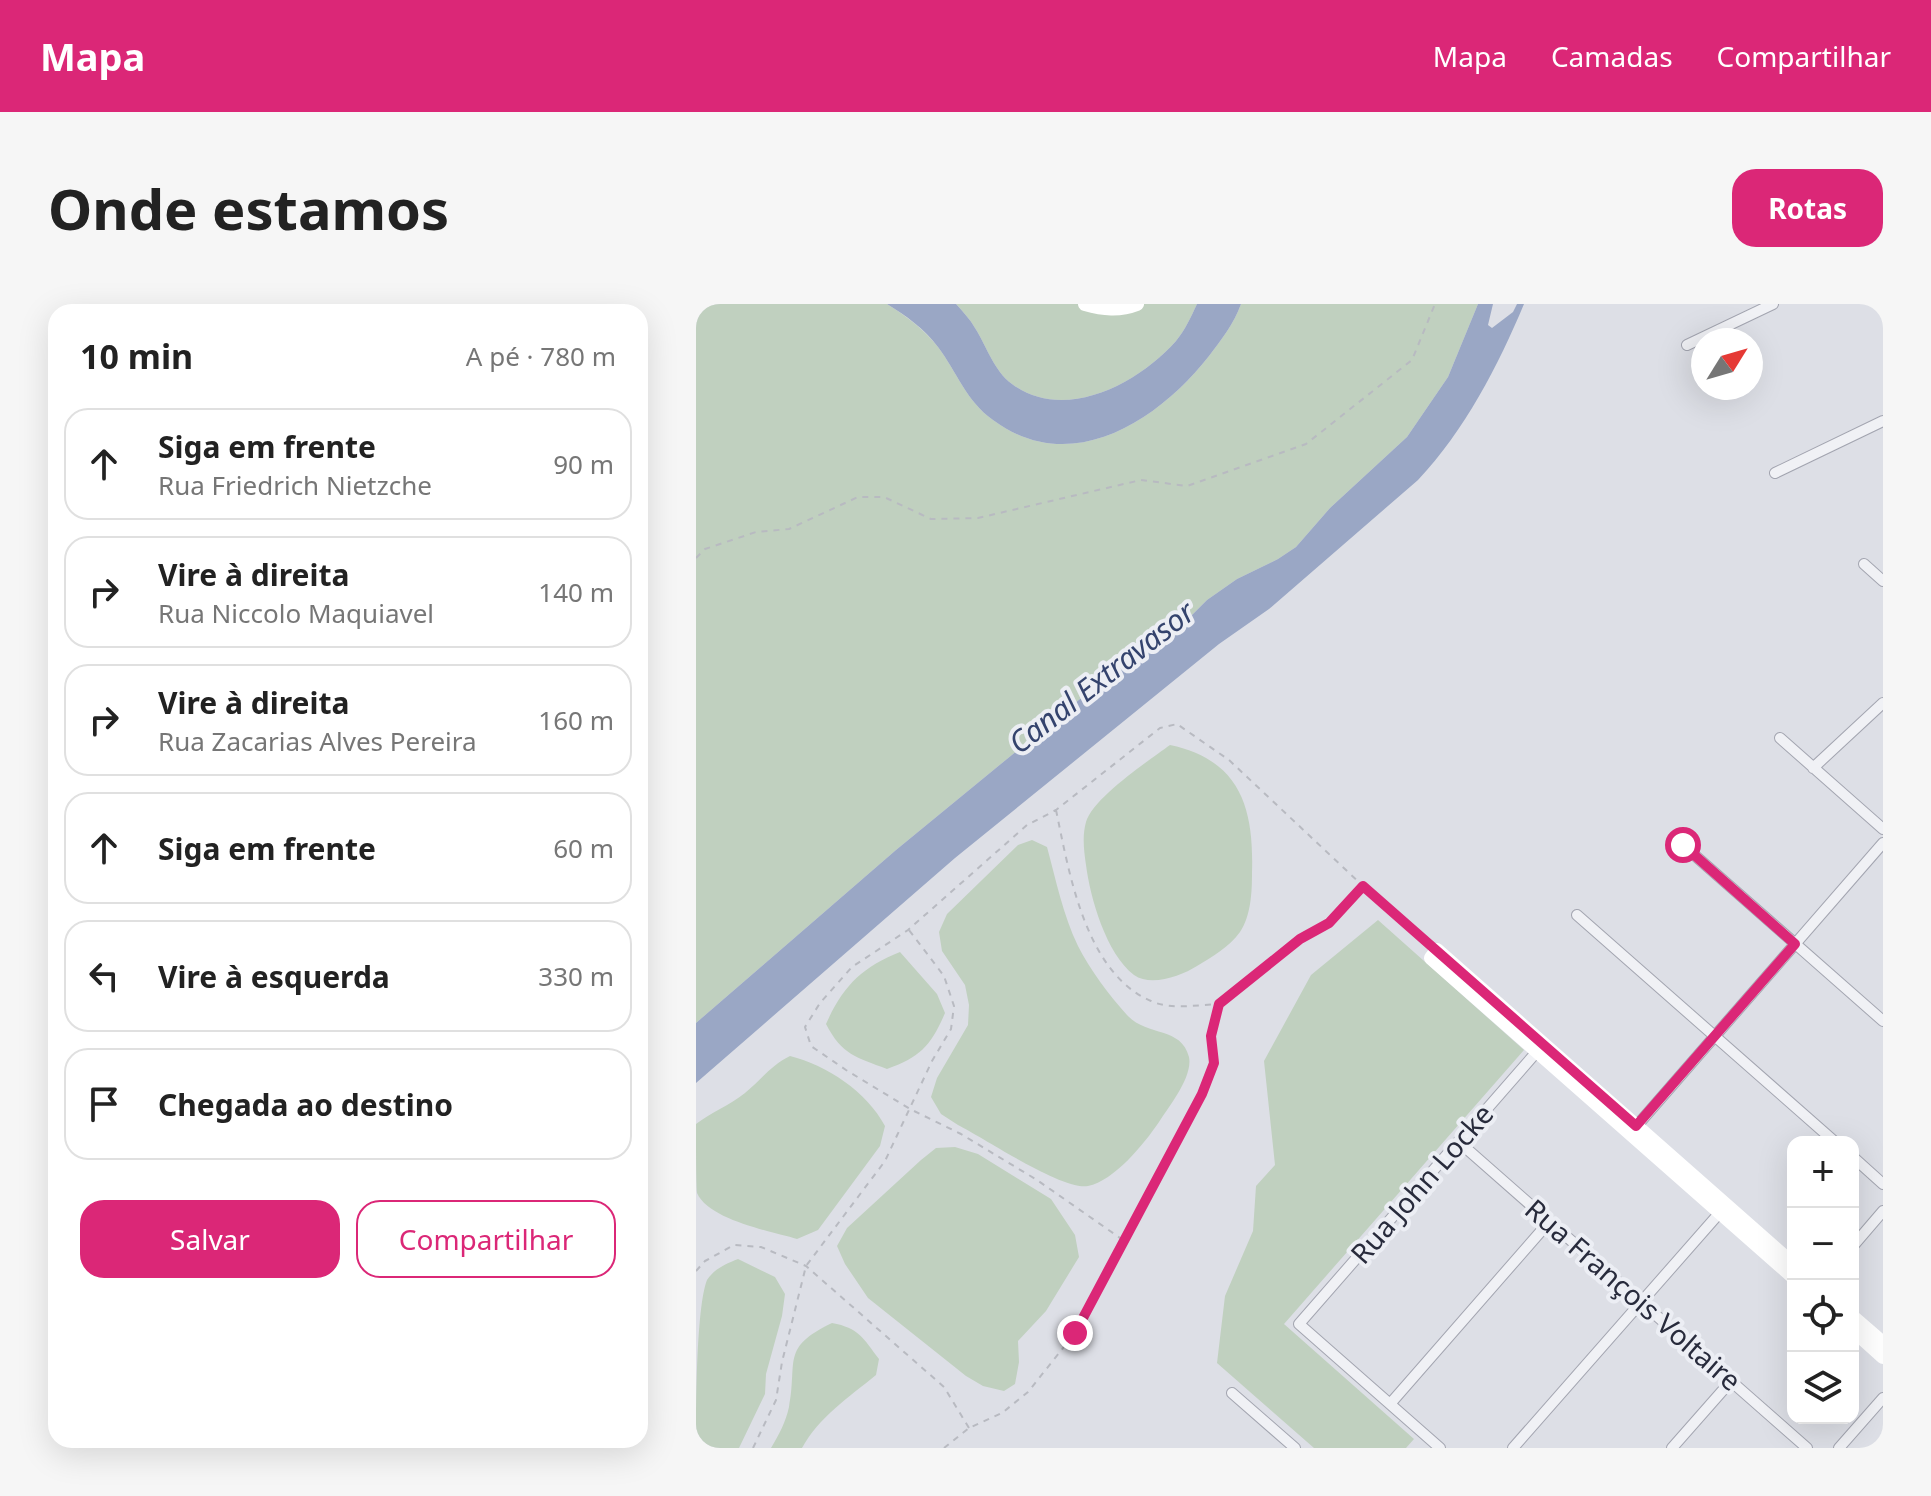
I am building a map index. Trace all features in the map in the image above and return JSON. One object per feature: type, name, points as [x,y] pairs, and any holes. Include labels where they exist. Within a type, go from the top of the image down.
[{"type":"street","points":[[1085,304],[1121,309],[1137,304]]},
{"type":"street","points":[[1687,345],[1773,304]]},
{"type":"street","points":[[1775,473],[1883,421]]},
{"type":"street","points":[[1864,564],[1883,581]]},
{"type":"street","points":[[1813,768],[1883,703]]},
{"type":"street","points":[[1780,738],[1883,829]]},
{"type":"street","points":[[1633,1129],[1883,843]]},
{"type":"street","points":[[1683,845],[1883,1021]]},
{"type":"street","points":[[1577,915],[1828,1136]]},
{"type":"street","points":[[1437,950],[1541,1048],[1723,1209],[1787,1271]]},
{"type":"street","name":"Rua John Locke","points":[[1390,1404],[1299,1324],[1541,1048]]},
{"type":"street","name":"Rua François Voltaire","points":[[1459,1142],[1807,1448]]},
{"type":"street","points":[[1859,1162],[1883,1184]]},
{"type":"street","points":[[1723,1209],[1787,1259]]},
{"type":"street","points":[[1513,1448],[1723,1209]]},
{"type":"street","points":[[1859,1239],[1883,1211]]},
{"type":"street","points":[[1440,1448],[1390,1404],[1549,1222]]},
{"type":"street","points":[[1859,1322],[1883,1343]]},
{"type":"street","points":[[1859,1335],[1883,1357]]},
{"type":"street","points":[[1672,1448],[1731,1381]]},
{"type":"street","points":[[1232,1393],[1295,1448]]},
{"type":"street","points":[[1839,1448],[1883,1398]]},
{"type":"path","points":[[696,558],[705,549],[756,532],[789,529],[858,497],[884,497],[931,519],[978,518],[1141,480],[1187,486],[1306,444],[1412,360],[1435,304]]},
{"type":"path","points":[[1123,1240],[1037,1180],[961,1134],[910,1109],[811,1046],[805,1027],[820,1003],[852,967],[908,930],[1027,825],[1056,810],[1160,728],[1177,724],[1229,760],[1363,886],[1437,950]]},
{"type":"path","points":[[1056,810],[1073,886],[1095,944],[1124,986],[1153,1002],[1181,1006],[1219,1004],[1300,939],[1329,923],[1363,886]]},
{"type":"path","points":[[753,1448],[776,1400],[782,1362],[806,1266],[885,1161],[951,1029],[954,1006],[944,976],[908,930]]},
{"type":"path","points":[[944,1448],[969,1428],[1002,1413],[1028,1392],[1075,1333],[1202,1094],[1214,1063],[1211,1036],[1219,1004]]},
{"type":"path","points":[[696,1271],[705,1261],[734,1245],[761,1247],[806,1266],[944,1387],[969,1428]]},
{"type":"green space","points":[[696,304],[887,304],[933,340],[969,395],[993,420],[1023,437],[1052,444],[1082,442],[1111,434],[1165,402],[1209,356],[1231,325],[1241,304],[1478,304],[1448,377],[1407,437],[1330,508],[1296,547],[1237,579],[1207,600],[1185,622],[1091,690],[896,850],[696,1023]]},
{"type":"green space","points":[[956,304],[1197,304],[1176,341],[1142,371],[1099,393],[1077,399],[1054,400],[1032,395],[1006,379],[973,325]]},
{"type":"green space","points":[[1170,745],[1213,762],[1228,775],[1238,791],[1250,828],[1251,896],[1244,926],[1226,947],[1183,973],[1166,979],[1149,980],[1134,975],[1124,966],[1101,924],[1088,878],[1084,833],[1086,822],[1099,802],[1122,780]]},
{"type":"green space","points":[[1032,840],[1047,847],[1073,934],[1100,982],[1135,1022],[1179,1040],[1189,1057],[1184,1082],[1145,1141],[1108,1177],[1088,1186],[1076,1185],[1043,1172],[958,1125],[941,1114],[931,1097],[937,1078],[968,1025],[969,1005],[965,985],[942,951],[939,932],[947,914],[1018,845]]},
{"type":"green space","points":[[1378,920],[1524,1050],[1284,1324],[1414,1439],[1406,1448],[1314,1448],[1217,1363],[1225,1296],[1253,1231],[1256,1186],[1275,1165],[1264,1061],[1311,975]]},
{"type":"green space","points":[[900,952],[937,994],[945,1013],[935,1034],[923,1049],[887,1069],[844,1049],[826,1024],[839,999],[855,979],[875,964]]},
{"type":"green space","points":[[790,1056],[818,1066],[845,1082],[868,1102],[885,1126],[880,1146],[818,1230],[797,1239],[727,1217],[704,1202],[697,1193],[696,1124],[739,1097]]},
{"type":"green space","points":[[955,1147],[978,1154],[1051,1199],[1075,1235],[1079,1257],[1046,1311],[1018,1341],[1019,1362],[1015,1384],[1004,1391],[983,1386],[966,1376],[868,1298],[837,1246],[847,1228],[921,1160],[936,1148]]},
{"type":"green space","points":[[738,1259],[775,1277],[785,1294],[766,1374],[765,1394],[739,1448],[696,1448],[697,1361],[703,1294],[707,1280],[714,1272]]},
{"type":"green space","points":[[832,1323],[855,1331],[864,1340],[879,1359],[876,1375],[826,1417],[802,1448],[771,1448],[788,1412],[794,1357],[798,1348]]},
{"type":"water","points":[[887,304],[956,304],[973,325],[1006,379],[1032,395],[1054,400],[1077,399],[1099,393],[1142,371],[1176,341],[1197,304],[1241,304],[1231,325],[1209,356],[1165,402],[1111,434],[1082,442],[1052,444],[1023,437],[993,420],[969,395],[933,340]]},
{"type":"water","points":[[1478,304],[1493,304],[1488,325],[1492,328],[1513,312],[1517,304],[1524,304],[1479,396],[1451,440],[1418,480],[1269,609],[1219,644],[955,858],[696,1083],[696,1023],[896,850],[1091,690],[1185,622],[1207,600],[1237,579],[1296,547],[1330,508],[1407,437],[1448,377]]},
{"type":"route","points":[[1075,1333],[1202,1094],[1214,1063],[1211,1036],[1219,1004],[1300,939],[1329,923],[1363,886],[1636,1126],[1795,944],[1683,845]]},
{"type":"water label","name":"Canal Extravasor","points":[[1102,678]]}]
